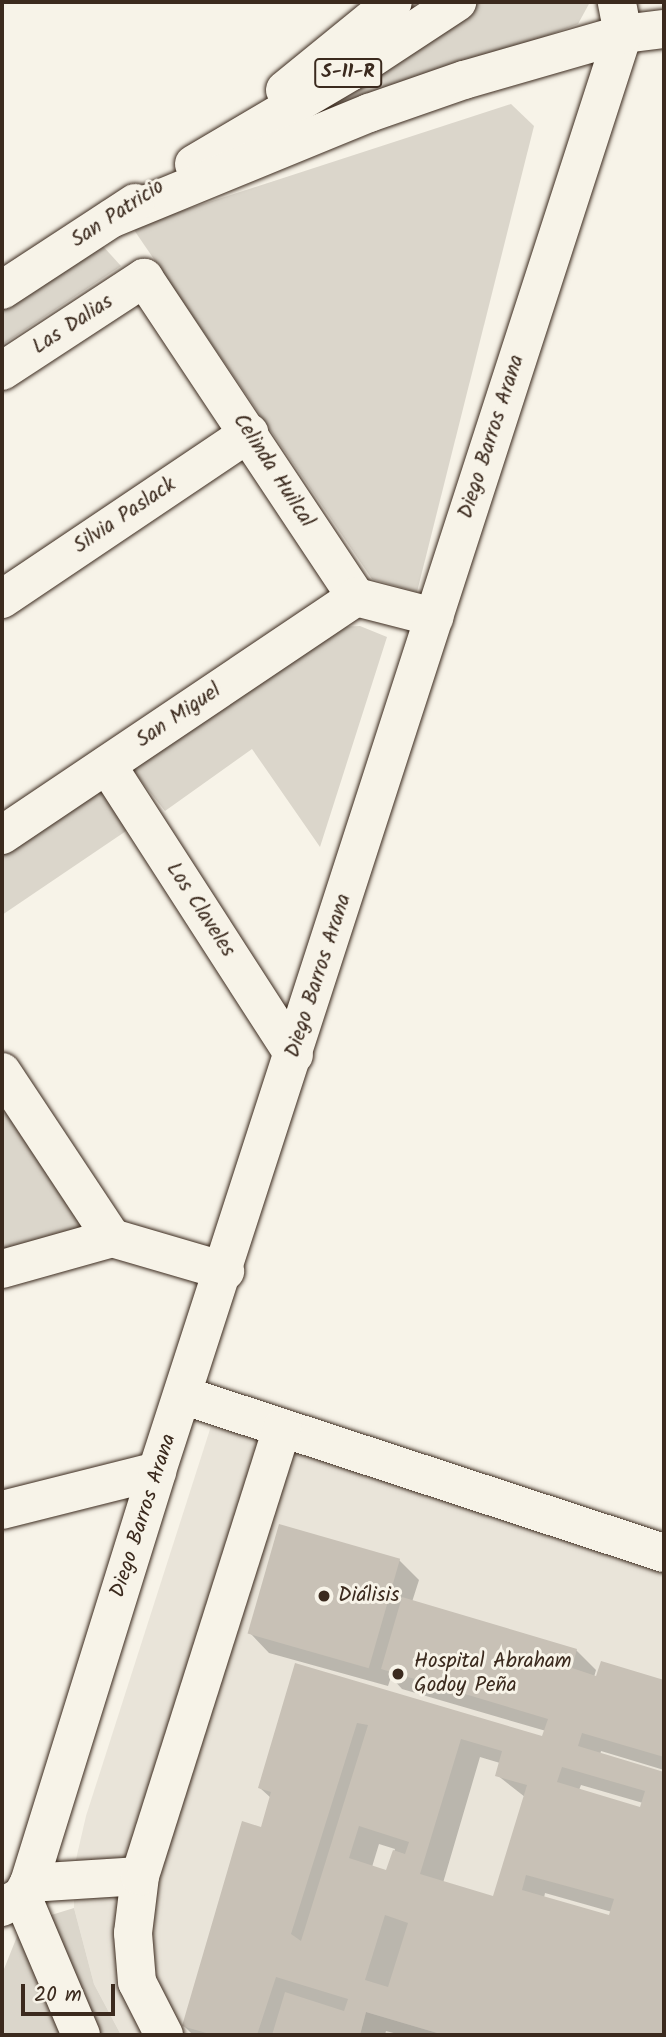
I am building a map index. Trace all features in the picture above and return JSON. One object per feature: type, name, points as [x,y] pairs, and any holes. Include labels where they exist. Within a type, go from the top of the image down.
[{"type":"main road","name":"S-11-R","points":[[235,137],[321,58],[393,2]]},
{"type":"main road","name":"S-11-R","points":[[235,137],[352,71],[457,2]]},
{"type":"main road","points":[[113,218],[369,113],[464,80],[620,18],[664,29]]},
{"type":"main road","name":"Diego Barros Arana","points":[[17,1895],[157,1471],[185,1396],[434,617],[620,18]]},
{"type":"main road","name":"San Patricio","points":[[2,290],[235,137]]},
{"type":"main road","name":"Las Dalias","points":[[2,371],[144,278]]},
{"type":"main road","name":"Celinda Huilcal","points":[[144,278],[356,597]]},
{"type":"main road","name":"Silvia Paslack","points":[[2,599],[249,433]]},
{"type":"main road","points":[[356,597],[434,617]]},
{"type":"main road","name":"San Miguel","points":[[2,835],[356,597]]},
{"type":"main road","name":"Los Claveles","points":[[107,765],[293,1055]]},
{"type":"main road","points":[[2,1072],[113,1238]]},
{"type":"main road","points":[[2,1269],[113,1238],[225,1271]]},
{"type":"main road","points":[[185,1396],[664,1553]]},
{"type":"main road","points":[[164,2035],[137,1982],[133,1933],[140,1876],[282,1428]]},
{"type":"main road","points":[[2,1510],[157,1471]]},
{"type":"main road","points":[[81,2035],[17,1895],[140,1876]]},
{"type":"shaded area","points":[[476,2],[590,2],[578,24],[223,159]]},
{"type":"shaded area","points":[[511,104],[534,126],[417,592],[372,579],[132,227]]},
{"type":"shaded area","points":[[101,244],[121,266],[2,345],[2,309]]},
{"type":"shaded area","points":[[360,626],[387,637],[320,847],[252,749],[165,811],[131,768],[333,627]]},
{"type":"shaded area","points":[[97,784],[129,829],[2,915],[2,849]]},
{"type":"shaded area","points":[[2,1107],[88,1233],[2,1257]]},
{"type":"shaded area","name":"Hospital Abraham Godoy Peña","points":[[221,1395],[664,1533],[664,2035],[121,2035],[94,1984],[74,1908],[74,1868],[86,1816]]},
{"type":"shaded area","points":[[74,1908],[94,1984],[121,2035],[2,2035],[2,1974],[22,1924]]},
{"type":"shaded area","points":[[366,2012],[444,2035],[360,2035]]},
{"type":"building","name":"Diálisis","points":[[279,1524],[400,1559],[369,1668],[248,1634]]},
{"type":"building","points":[[402,1597],[577,1649],[572,1668],[596,1676],[601,1661],[664,1680],[664,1757],[582,1733],[578,1746],[664,1772],[664,2035],[444,2035],[366,2012],[360,2035],[272,2035],[285,1992],[344,2011],[348,1999],[276,1977],[257,2035],[213,2035],[182,2026],[242,1821],[261,1827],[271,1792],[258,1788],[295,1663],[542,1736],[548,1719],[381,1669]],"holes":[[[357,1723],[368,1725],[301,1941],[291,1934]],[[461,1739],[502,1751],[495,1776],[527,1785],[493,1896],[420,1874]],[[562,1767],[645,1791],[640,1807],[557,1782]],[[359,1826],[409,1842],[405,1854],[393,1850],[386,1870],[349,1858]],[[526,1875],[614,1899],[609,1915],[522,1890]],[[385,1915],[408,1923],[388,1987],[365,1980]]]},
{"type":"place","name":"Diálisis","points":[[324,1596]]},
{"type":"place","name":"Hospital Abraham Godoy Peña","points":[[398,1674]]}]
